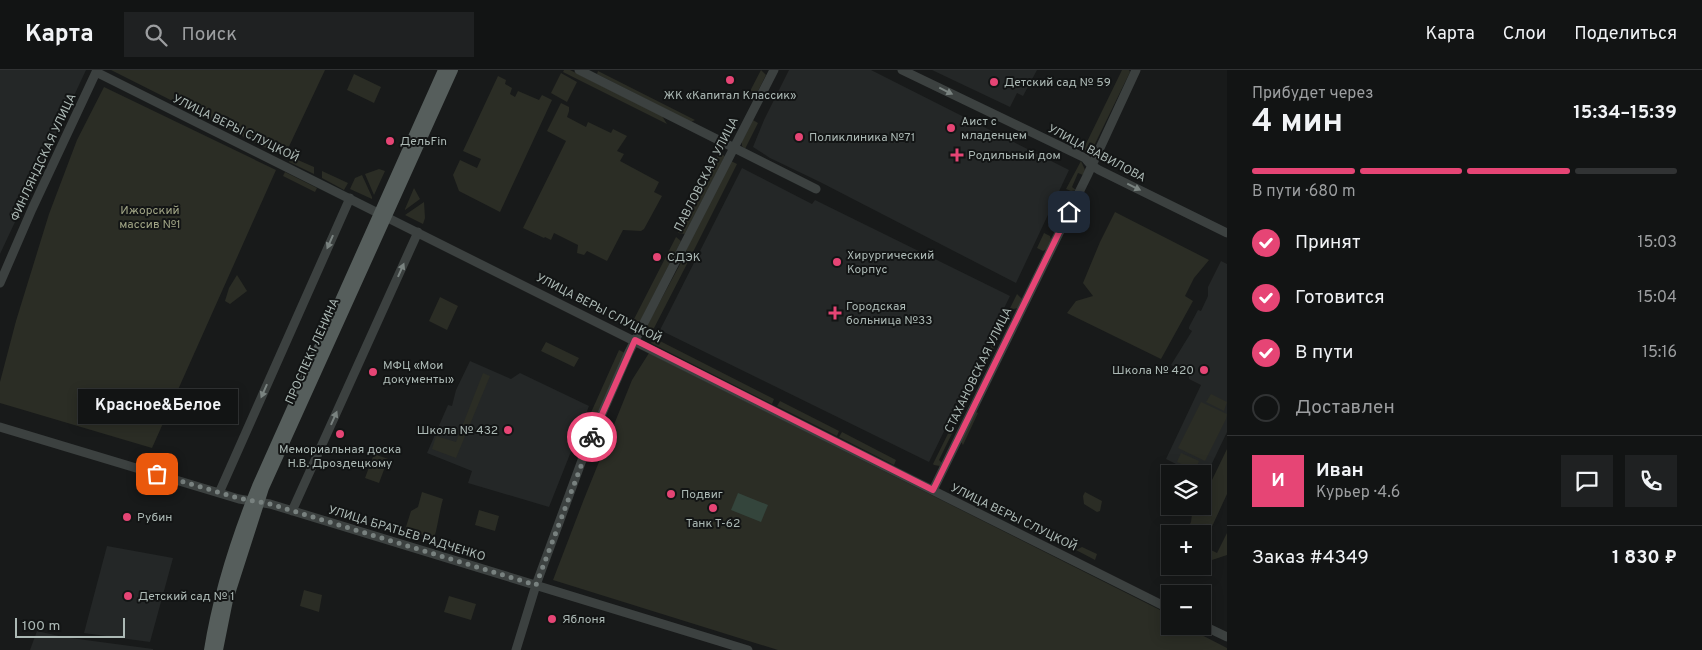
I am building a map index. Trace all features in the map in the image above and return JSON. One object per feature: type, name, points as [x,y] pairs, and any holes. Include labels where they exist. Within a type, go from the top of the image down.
[{"type":"main road","name":"ПРОСПЕКТ ЛЕНИНА","points":[[384,214],[443,70]]},
{"type":"main road","name":"ПРОСПЕКТ ЛЕНИНА","points":[[210,650],[220,598],[255,501],[384,214],[453,70]]},
{"type":"main road","name":"ПРОСПЕКТ ЛЕНИНА","points":[[218,650],[228,600],[255,501]]},
{"type":"street","points":[[579,70],[592,73],[816,189]]},
{"type":"street","name":"ПАВЛОВСКАЯ УЛИЦА","points":[[516,650],[536,585],[585,452],[635,340],[774,70]]},
{"type":"street","name":"УЛИЦА ВАВИЛОВА","points":[[902,70],[1085,158],[1091,165],[1227,233]]},
{"type":"street","name":"СТАХАНОВСКАЯ УЛИЦА","points":[[933,490],[1072,206],[1136,70]]},
{"type":"street","name":"УЛИЦА ВЕРЫ СЛУЦКОЙ","points":[[96,71],[1161,604]]},
{"type":"street","name":"ФИНЛЯНДСКАЯ УЛИЦА","points":[[0,283],[32,208],[96,71]]},
{"type":"street","points":[[219,493],[350,198]]},
{"type":"street","points":[[292,511],[418,232]]},
{"type":"street","name":"УЛИЦА БРАТЬЕВ РАДЧЕНКО","points":[[0,427],[219,493],[292,511],[748,650]]},
{"type":"street","points":[[1211,629],[1227,637]]},
{"type":"shaded area","points":[[0,70],[86,70],[0,254]]},
{"type":"shaded area","points":[[789,70],[871,70],[1069,170],[1016,283],[770,158],[753,147]]},
{"type":"shaded area","name":"Детский сад № 59","points":[[932,70],[1037,70],[1023,96],[1017,93],[1010,107]]},
{"type":"shaded area","name":"Городская больница №33","points":[[742,168],[812,204],[815,200],[1010,296],[929,462],[660,330]]},
{"type":"shaded area","name":"Школа № 420","points":[[1221,261],[1227,264],[1227,432],[1211,465],[1178,465],[1166,459],[1201,385],[1189,379],[1189,374],[1171,365],[1192,331],[1189,327],[1198,310],[1201,311],[1208,296],[1208,287]]},
{"type":"shaded area","name":"Школа № 432","points":[[470,361],[511,379],[520,373],[589,406],[549,507],[468,483],[472,471],[427,453],[448,405],[452,406],[456,390]]},
{"type":"shaded area","points":[[738,493],[768,505],[761,522],[731,510]]},
{"type":"shaded area","name":"Детский сад № 1","points":[[107,546],[173,558],[150,642],[84,633]]},
{"type":"shaded area","points":[[37,631],[63,637],[153,650],[30,650]]},
{"type":"green space","points":[[111,70],[325,70],[284,157]]},
{"type":"green space","points":[[564,70],[570,70],[662,116],[667,124],[563,72]]},
{"type":"green space","points":[[761,70],[766,75],[754,99],[748,95]]},
{"type":"green space","points":[[1122,70],[1129,70],[1130,72],[1091,152],[1083,150]]},
{"type":"green space","points":[[598,71],[695,120],[691,122],[597,74]]},
{"type":"green space","points":[[561,73],[577,82],[567,102],[551,93]]},
{"type":"green space","points":[[354,74],[381,87],[374,103],[347,90]]},
{"type":"green space","points":[[498,76],[506,80],[505,84],[512,88],[510,94],[515,97],[518,91],[539,100],[542,95],[552,100],[500,212],[459,191],[453,175],[460,160],[477,168],[481,159],[463,151]]},
{"type":"green space","name":"Ижорский массив №1","points":[[104,87],[276,170],[152,448],[0,403],[0,382],[16,321],[49,214],[77,140]]},
{"type":"green space","points":[[561,103],[569,107],[567,117],[586,127],[588,122],[611,133],[613,129],[627,136],[617,151],[624,154],[620,161],[659,182],[654,192],[662,196],[644,229],[641,231],[623,230],[607,261],[587,251],[584,255],[577,253],[578,245],[554,233],[551,240],[523,228],[566,141],[547,131]]},
{"type":"green space","points":[[753,120],[758,123],[745,149],[742,146],[742,141]]},
{"type":"green space","points":[[719,153],[725,156],[685,234],[678,233]]},
{"type":"green space","points":[[291,157],[314,167],[314,174],[289,162]]},
{"type":"green space","points":[[731,161],[737,164],[691,256],[686,250]]},
{"type":"green space","points":[[1081,161],[1085,170],[1083,175],[1078,173],[1072,187],[1076,190],[1066,189]]},
{"type":"green space","points":[[379,169],[385,171],[374,195],[365,174]]},
{"type":"green space","points":[[322,171],[348,183],[344,190],[322,178]]},
{"type":"green space","points":[[285,172],[317,188],[315,192],[283,176]]},
{"type":"green space","points":[[362,175],[372,199],[350,189],[355,178]]},
{"type":"green space","points":[[414,188],[420,199],[405,210],[405,209]]},
{"type":"green space","points":[[1063,194],[1069,197],[1071,201],[1066,201],[1055,224],[1058,227],[1053,229],[1048,226]]},
{"type":"green space","points":[[424,202],[425,218],[423,224],[405,215]]},
{"type":"green space","points":[[1115,212],[1209,260],[1194,278],[1185,296],[1193,301],[1161,359],[1067,313],[1076,301],[1093,296],[1083,283]]},
{"type":"green space","points":[[1044,233],[1050,236],[1051,240],[1047,249],[1043,251],[1037,248]]},
{"type":"green space","points":[[676,237],[681,241],[638,326],[632,323]]},
{"type":"green space","points":[[684,257],[690,258],[652,332],[645,329]]},
{"type":"green space","points":[[237,275],[247,291],[230,304],[225,301],[229,288]]},
{"type":"green space","points":[[1017,294],[1022,299],[1018,308],[1013,309],[939,460],[942,463],[940,466],[934,465],[933,464]]},
{"type":"green space","points":[[440,297],[458,306],[447,330],[429,321]]},
{"type":"green space","points":[[654,338],[774,399],[772,404],[651,343]]},
{"type":"green space","points":[[546,342],[579,358],[574,367],[541,351]]},
{"type":"green space","points":[[619,350],[625,353],[596,416],[593,418],[589,417]]},
{"type":"green space","points":[[649,353],[1161,610],[1161,635],[1202,635],[1227,648],[1227,650],[778,650],[553,580],[632,380]]},
{"type":"green space","points":[[483,373],[490,376],[456,458],[432,449],[436,436],[456,442]]},
{"type":"green space","points":[[1211,394],[1227,402],[1224,411],[1206,402]]},
{"type":"green space","points":[[780,401],[839,431],[837,436],[777,406]]},
{"type":"green space","points":[[1201,402],[1227,414],[1205,461],[1178,448]]},
{"type":"green space","points":[[976,412],[978,413],[963,445],[961,442]]},
{"type":"green space","points":[[842,432],[896,460],[894,465],[839,437]]},
{"type":"green space","points":[[1227,449],[1227,494],[1211,529],[1211,525],[1190,525],[1192,515],[1211,515],[1212,480]]},
{"type":"green space","points":[[1181,453],[1199,461],[1197,465],[1184,465],[1177,462]]},
{"type":"green space","points":[[374,454],[388,459],[379,483],[365,478]]},
{"type":"green space","points":[[422,492],[443,499],[434,539],[405,530],[411,511],[418,507]]},
{"type":"green space","points":[[1085,492],[1102,501],[1100,511],[1097,512],[1084,504],[1083,496]]},
{"type":"green space","points":[[479,510],[499,516],[495,531],[475,525]]},
{"type":"green space","points":[[1040,526],[1054,533],[1051,538],[1032,530],[1038,529]]},
{"type":"green space","points":[[1227,533],[1227,555],[1211,560],[1211,550],[1217,553]]},
{"type":"green space","points":[[1082,547],[1097,554],[1095,560],[1076,550]]},
{"type":"green space","points":[[304,590],[322,595],[319,612],[300,606]]},
{"type":"green space","points":[[449,596],[476,604],[471,620],[444,612]]},
{"type":"way so far","points":[[157,474],[238,498],[270,504],[536,585],[592,437]]},
{"type":"place","name":"ЖК «Капитал Классик»","points":[[730,80]]},
{"type":"place","name":"Детский сад № 59","points":[[994,82]]},
{"type":"place","name":"Аист с младенцем","points":[[951,128]]},
{"type":"place","name":"Поликлиника №71","points":[[799,137]]},
{"type":"place","name":"ДельFin","points":[[390,141]]},
{"type":"place","name":"Родильный дом","points":[[957,155]]},
{"type":"place","name":"СДЭК","points":[[657,257]]},
{"type":"place","name":"Хирургический Корпус","points":[[837,262]]},
{"type":"place","name":"Городская больница №33","points":[[835,313]]},
{"type":"place","name":"Школа № 420","points":[[1204,370]]},
{"type":"place","name":"МФЦ «Мои документы»","points":[[373,372]]},
{"type":"place","name":"Школа № 432","points":[[508,430]]},
{"type":"place","name":"Мемориальная доска Н.В. Дроздецкому","points":[[340,434]]},
{"type":"place","name":"Красное&Белое","points":[[157,474]]},
{"type":"place","name":"Подвиг","points":[[671,494]]},
{"type":"place","name":"Танк Т-62","points":[[713,508]]},
{"type":"place","name":"Рубин","points":[[127,517]]},
{"type":"place","name":"Детский сад № 1","points":[[128,596]]},
{"type":"place","name":"Яблоня","points":[[552,619]]},
{"type":"route","points":[[592,437],[635,340],[933,490],[1069,212]]}]
